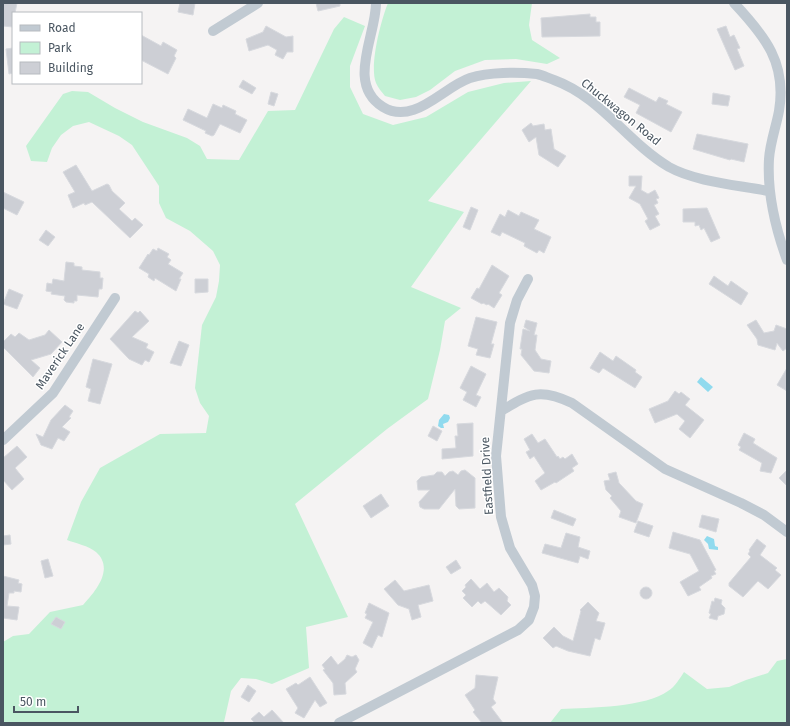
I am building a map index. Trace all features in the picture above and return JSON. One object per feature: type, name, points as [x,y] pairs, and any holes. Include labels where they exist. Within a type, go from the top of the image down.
[{"type":"street","points":[[213,31],[258,3]]},
{"type":"street","name":"Chuckwagon Road","points":[[376,3],[364,70],[368,91],[383,107],[393,112],[406,112],[420,107],[470,78],[508,72],[538,74],[567,84],[591,100],[642,147],[669,167],[701,178],[768,191]]},
{"type":"street","points":[[734,3],[760,33],[771,49],[778,70],[781,96],[769,157],[768,191],[777,231],[787,260]]},
{"type":"street","name":"Eastfield Drive","points":[[339,723],[518,630],[529,620],[534,607],[534,591],[510,548],[501,517],[496,456],[510,323],[517,300],[528,279]]},
{"type":"street","name":"Maverick Lane","points":[[3,440],[53,393],[115,298]]},
{"type":"street","points":[[501,411],[532,394],[544,393],[556,395],[572,403],[665,469],[741,502],[764,515],[787,532]]},
{"type":"green space","points":[[388,3],[532,3],[529,25],[532,40],[560,58],[547,64],[516,59],[485,60],[455,71],[430,90],[416,97],[400,100],[385,96],[376,83],[374,66],[379,31]]},
{"type":"green space","points":[[344,17],[365,26],[350,66],[350,87],[363,114],[393,125],[426,117],[468,92],[504,83],[531,81],[428,201],[464,212],[411,287],[461,308],[445,321],[440,350],[428,399],[387,429],[295,504],[348,617],[306,627],[309,668],[272,684],[256,679],[241,678],[231,691],[224,722],[3,723],[3,642],[13,636],[29,634],[50,612],[83,605],[93,594],[101,580],[104,566],[96,552],[86,546],[67,540],[81,502],[100,468],[160,434],[206,433],[209,416],[200,403],[195,388],[202,325],[216,297],[220,265],[213,251],[190,231],[166,218],[159,203],[159,186],[132,145],[119,136],[89,122],[73,126],[61,135],[52,148],[47,162],[31,161],[26,146],[63,94],[72,91],[88,92],[143,122],[187,138],[200,146],[207,159],[239,160],[268,111],[295,110],[334,29]]},
{"type":"green space","points":[[787,659],[787,723],[550,723],[561,709],[617,706],[659,696],[673,687],[684,672],[707,689],[729,687],[768,673],[777,661]]},
{"type":"water","points":[[701,377],[713,387],[708,392],[697,382]]},
{"type":"water","points":[[444,414],[449,415],[450,418],[448,422],[443,424],[444,428],[441,428],[438,426],[439,420]]},
{"type":"water","points":[[707,536],[714,539],[715,546],[718,547],[718,550],[709,549],[708,544],[704,540]]},
{"type":"building","points":[[3,3],[17,3],[15,12],[12,12],[12,27],[3,26]]},
{"type":"building","points":[[180,3],[195,3],[193,15],[178,12]]},
{"type":"building","points":[[316,3],[340,3],[340,6],[318,11]]},
{"type":"building","points":[[590,14],[590,17],[596,17],[596,22],[600,22],[600,36],[542,37],[541,18]]},
{"type":"building","points":[[266,26],[286,37],[293,36],[293,52],[287,52],[283,59],[275,55],[277,50],[268,45],[249,51],[246,39],[263,32]]},
{"type":"building","points":[[726,26],[730,37],[734,35],[740,48],[737,49],[744,66],[735,70],[717,29]]},
{"type":"building","points":[[142,36],[161,46],[163,42],[177,50],[174,56],[176,58],[168,74],[142,61]]},
{"type":"building","points":[[12,48],[12,73],[9,74],[6,49]]},
{"type":"building","points":[[243,80],[256,88],[252,94],[239,87]]},
{"type":"building","points":[[629,88],[656,102],[659,97],[668,101],[666,104],[682,112],[671,132],[636,113],[640,105],[624,97]]},
{"type":"building","points":[[271,92],[278,94],[274,106],[268,104]]},
{"type":"building","points":[[713,93],[730,96],[728,106],[712,104]]},
{"type":"building","points":[[213,104],[222,108],[223,105],[236,111],[235,114],[247,120],[240,133],[220,124],[212,136],[205,133],[206,131],[183,120],[188,109],[207,118]]},
{"type":"building","points":[[531,123],[533,126],[544,124],[545,130],[551,129],[554,149],[566,156],[558,167],[539,155],[536,137],[529,142],[522,130]]},
{"type":"building","points":[[697,134],[748,144],[744,162],[730,160],[693,149]]},
{"type":"building","points":[[76,165],[92,191],[107,184],[109,185],[112,191],[125,203],[119,209],[132,221],[135,218],[143,225],[130,238],[92,202],[85,205],[84,203],[73,208],[68,195],[75,192],[63,172]]},
{"type":"building","points":[[629,176],[642,176],[641,190],[648,194],[655,190],[659,198],[656,199],[658,203],[654,205],[659,214],[655,216],[660,225],[650,230],[645,221],[648,219],[640,204],[629,198],[636,186],[629,186]]},
{"type":"building","points":[[3,192],[24,202],[17,215],[3,208]]},
{"type":"building","points":[[471,207],[478,210],[470,230],[463,227]]},
{"type":"building","points":[[707,208],[720,238],[711,242],[704,228],[701,230],[699,225],[695,226],[695,222],[683,222],[683,209]]},
{"type":"building","points":[[508,210],[519,216],[521,212],[539,220],[534,229],[551,237],[544,253],[539,250],[537,253],[524,246],[525,243],[502,232],[500,236],[491,232],[500,214],[505,217]]},
{"type":"building","points":[[46,230],[55,237],[48,246],[39,240]]},
{"type":"building","points":[[158,248],[169,254],[167,257],[171,260],[168,264],[183,273],[179,279],[181,279],[176,291],[155,278],[154,281],[148,277],[149,274],[139,268],[148,254],[149,255],[153,249],[157,251]]},
{"type":"building","points":[[66,262],[74,263],[74,266],[82,267],[82,270],[100,272],[100,278],[103,278],[102,289],[99,289],[98,297],[77,295],[77,301],[74,301],[74,303],[66,302],[64,300],[65,296],[51,294],[52,292],[46,291],[47,283],[52,284],[53,279],[64,281]]},
{"type":"building","points":[[492,265],[509,276],[499,293],[502,295],[494,308],[488,304],[482,304],[471,298],[477,288],[479,289]]},
{"type":"building","points":[[714,276],[728,286],[731,281],[748,293],[741,305],[709,284]]},
{"type":"building","points":[[195,279],[208,279],[208,292],[195,293]]},
{"type":"building","points":[[9,289],[23,295],[17,309],[3,304]]},
{"type":"building","points":[[135,311],[138,313],[140,311],[149,321],[132,337],[148,344],[146,348],[154,352],[149,362],[145,360],[142,365],[129,359],[110,339]]},
{"type":"building","points":[[476,317],[497,322],[491,344],[494,344],[490,358],[476,355],[478,349],[468,346]]},
{"type":"building","points":[[526,320],[537,323],[534,335],[537,335],[535,350],[541,359],[551,361],[549,373],[534,371],[521,355],[522,349],[520,349],[523,329],[530,331],[524,327]]},
{"type":"building","points":[[756,320],[764,333],[774,331],[776,325],[787,329],[787,348],[783,351],[777,343],[775,350],[758,345],[757,339],[747,325]]},
{"type":"building","points":[[49,330],[62,342],[51,354],[31,360],[40,368],[33,377],[3,347],[3,342],[11,334],[15,337],[19,333],[29,340],[45,335]]},
{"type":"building","points":[[179,341],[189,345],[181,366],[170,363]]},
{"type":"building","points":[[600,352],[613,361],[616,356],[636,370],[635,372],[642,377],[635,388],[603,368],[599,373],[590,368]]},
{"type":"building","points":[[93,359],[112,364],[100,404],[88,401],[91,389],[86,387]]},
{"type":"building","points":[[471,366],[486,374],[476,395],[481,397],[476,407],[463,400],[467,392],[460,388]]},
{"type":"building","points":[[787,368],[787,391],[777,385]]},
{"type":"building","points":[[675,391],[679,394],[681,392],[690,399],[685,405],[704,420],[690,438],[679,429],[685,421],[677,414],[655,423],[649,409],[668,401]]},
{"type":"building","points":[[65,405],[73,411],[69,417],[71,418],[62,427],[70,432],[64,441],[58,438],[52,449],[41,445],[36,434],[43,437],[51,420]]},
{"type":"building","points":[[473,423],[473,456],[442,459],[442,449],[456,448],[455,436],[458,436],[457,424]]},
{"type":"building","points":[[433,426],[442,431],[437,441],[428,436]]},
{"type":"building","points":[[744,433],[755,439],[753,443],[777,458],[771,473],[760,471],[762,463],[739,450],[741,447],[738,445]]},
{"type":"building","points":[[532,434],[538,443],[545,439],[560,459],[563,457],[565,459],[572,454],[578,464],[572,468],[574,471],[556,483],[555,482],[541,490],[535,481],[545,473],[534,456],[530,459],[526,452],[530,450],[524,439]]},
{"type":"building","points":[[17,446],[27,457],[15,468],[24,479],[12,490],[3,480],[3,458]]},
{"type":"building","points":[[465,470],[475,478],[475,508],[459,509],[456,506],[455,489],[439,509],[424,509],[420,507],[419,502],[430,490],[418,490],[417,481],[421,477],[434,475],[437,472],[442,472],[445,476],[449,472],[453,471],[458,475],[461,471]]},
{"type":"building","points":[[787,470],[787,486],[779,478]]},
{"type":"building","points":[[616,472],[619,483],[636,501],[643,504],[636,523],[619,517],[621,511],[610,498],[612,496],[606,490],[604,481],[610,480],[608,474]]},
{"type":"building","points":[[381,494],[389,506],[371,518],[363,506]]},
{"type":"building","points":[[554,510],[576,519],[573,526],[551,518]]},
{"type":"building","points":[[702,515],[719,519],[716,532],[699,527]]},
{"type":"building","points":[[638,521],[653,526],[649,537],[634,532]]},
{"type":"building","points":[[673,532],[700,540],[716,570],[714,571],[716,574],[711,576],[712,578],[699,587],[701,590],[688,596],[680,582],[699,571],[690,554],[669,548]]},
{"type":"building","points":[[566,533],[580,537],[578,547],[590,551],[588,559],[580,556],[578,563],[542,553],[545,544],[561,548]]},
{"type":"building","points":[[10,535],[11,544],[3,545],[3,536]]},
{"type":"building","points":[[757,539],[766,546],[760,555],[777,568],[775,570],[781,575],[768,589],[758,581],[743,597],[729,586],[729,583],[751,557],[748,554],[750,551],[749,550]]},
{"type":"building","points":[[48,559],[53,576],[45,578],[41,561]]},
{"type":"building","points":[[456,560],[461,568],[451,574],[446,567]]},
{"type":"building","points":[[3,576],[19,580],[18,583],[22,584],[21,592],[14,591],[14,593],[9,593],[7,606],[19,607],[17,620],[3,618]]},
{"type":"building","points":[[471,579],[480,589],[487,583],[494,592],[499,588],[508,597],[507,601],[511,605],[501,615],[485,601],[481,604],[478,601],[472,607],[463,598],[466,595],[462,591]]},
{"type":"building","points":[[395,580],[404,591],[429,585],[433,601],[418,605],[421,617],[412,620],[409,609],[398,605],[384,589]]},
{"type":"building","points":[[644,587],[648,587],[652,593],[648,599],[644,599],[640,595],[640,591]]},
{"type":"building","points":[[715,598],[722,600],[721,604],[725,608],[724,614],[718,616],[717,620],[709,618],[711,614],[709,613],[712,601],[714,602]]},
{"type":"building","points":[[588,602],[599,613],[596,621],[605,623],[600,640],[595,638],[590,656],[568,651],[556,646],[553,648],[543,638],[554,627],[563,636],[573,641],[580,610]]},
{"type":"building","points":[[369,603],[389,613],[382,637],[378,635],[372,648],[363,643],[373,622],[365,618],[367,614],[365,613]]},
{"type":"building","points":[[56,617],[65,622],[61,629],[51,624]]},
{"type":"building","points":[[347,655],[352,657],[356,655],[359,660],[355,669],[357,672],[345,683],[346,694],[334,695],[333,683],[323,670],[325,669],[322,665],[331,656],[338,665]]},
{"type":"building","points":[[476,675],[498,677],[493,699],[496,703],[491,707],[503,723],[482,723],[473,712],[475,710],[465,695],[475,688]]},
{"type":"building","points":[[310,677],[327,703],[320,707],[315,700],[304,718],[295,713],[298,708],[286,689],[296,683],[298,685]]},
{"type":"building","points":[[248,685],[256,691],[249,702],[241,697]]},
{"type":"building","points":[[272,710],[284,723],[255,723],[251,719],[259,712],[264,717]]}]
